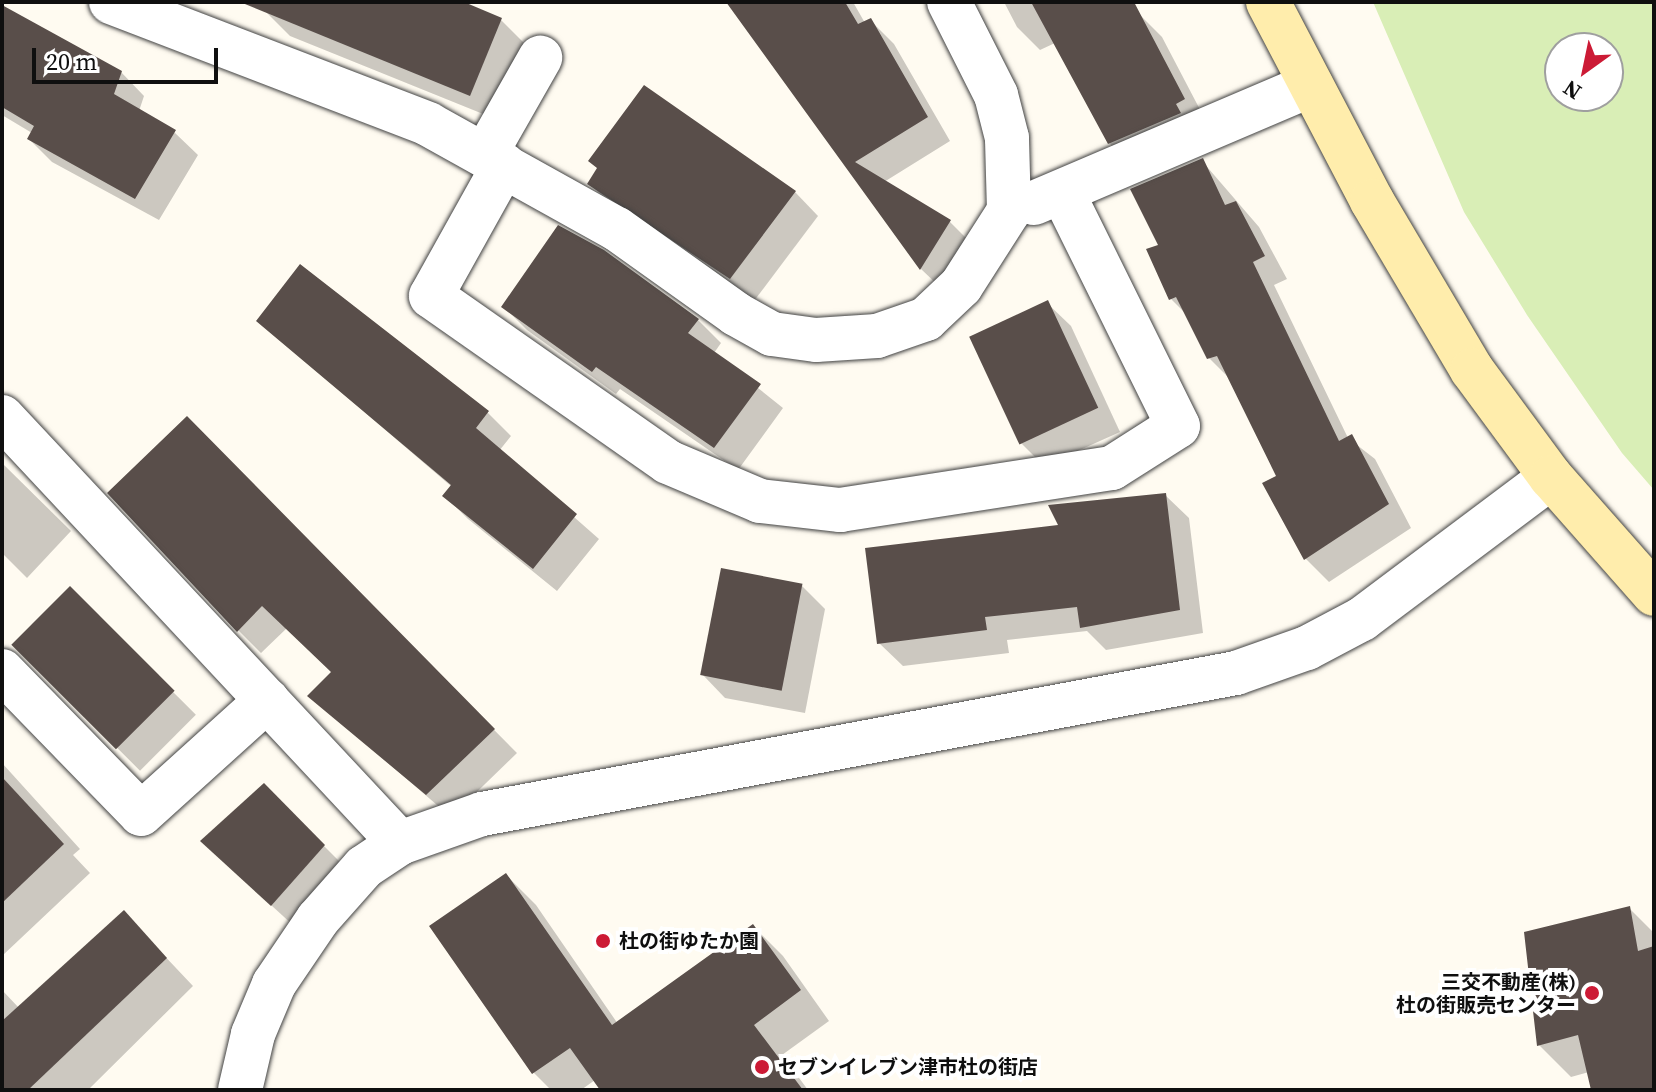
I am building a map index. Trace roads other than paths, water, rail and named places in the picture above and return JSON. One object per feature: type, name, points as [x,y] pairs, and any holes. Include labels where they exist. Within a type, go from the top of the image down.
[{"type":"street","points":[[111,2],[182,15],[428,124],[617,229],[736,314],[772,334],[816,340],[877,336],[926,319],[961,286],[1009,211],[1007,138],[996,95],[949,2]]},
{"type":"street","points":[[1268,2],[1421,289],[1472,370],[1551,477],[1654,594]]},
{"type":"street","points":[[540,58],[431,296],[668,462],[760,501],[840,510],[1112,468],[1178,426],[1063,193]]},
{"type":"street","points":[[1009,211],[1063,193],[1311,85]]},
{"type":"street","points":[[2,417],[400,843]]},
{"type":"street","points":[[240,1090],[253,1034],[274,984],[318,919],[364,867],[400,843],[482,814],[1236,673],[1307,648],[1362,619],[1551,477]]},
{"type":"street","points":[[2,671],[141,814],[267,700]]},
{"type":"place","name":"杜の街ゆたか園","points":[[603,941]]},
{"type":"place","name":"三交不動産(株) 杜の街販売センター","points":[[1592,993]]},
{"type":"place","name":"セブンイレブン津市杜の街店","points":[[762,1067]]}]
